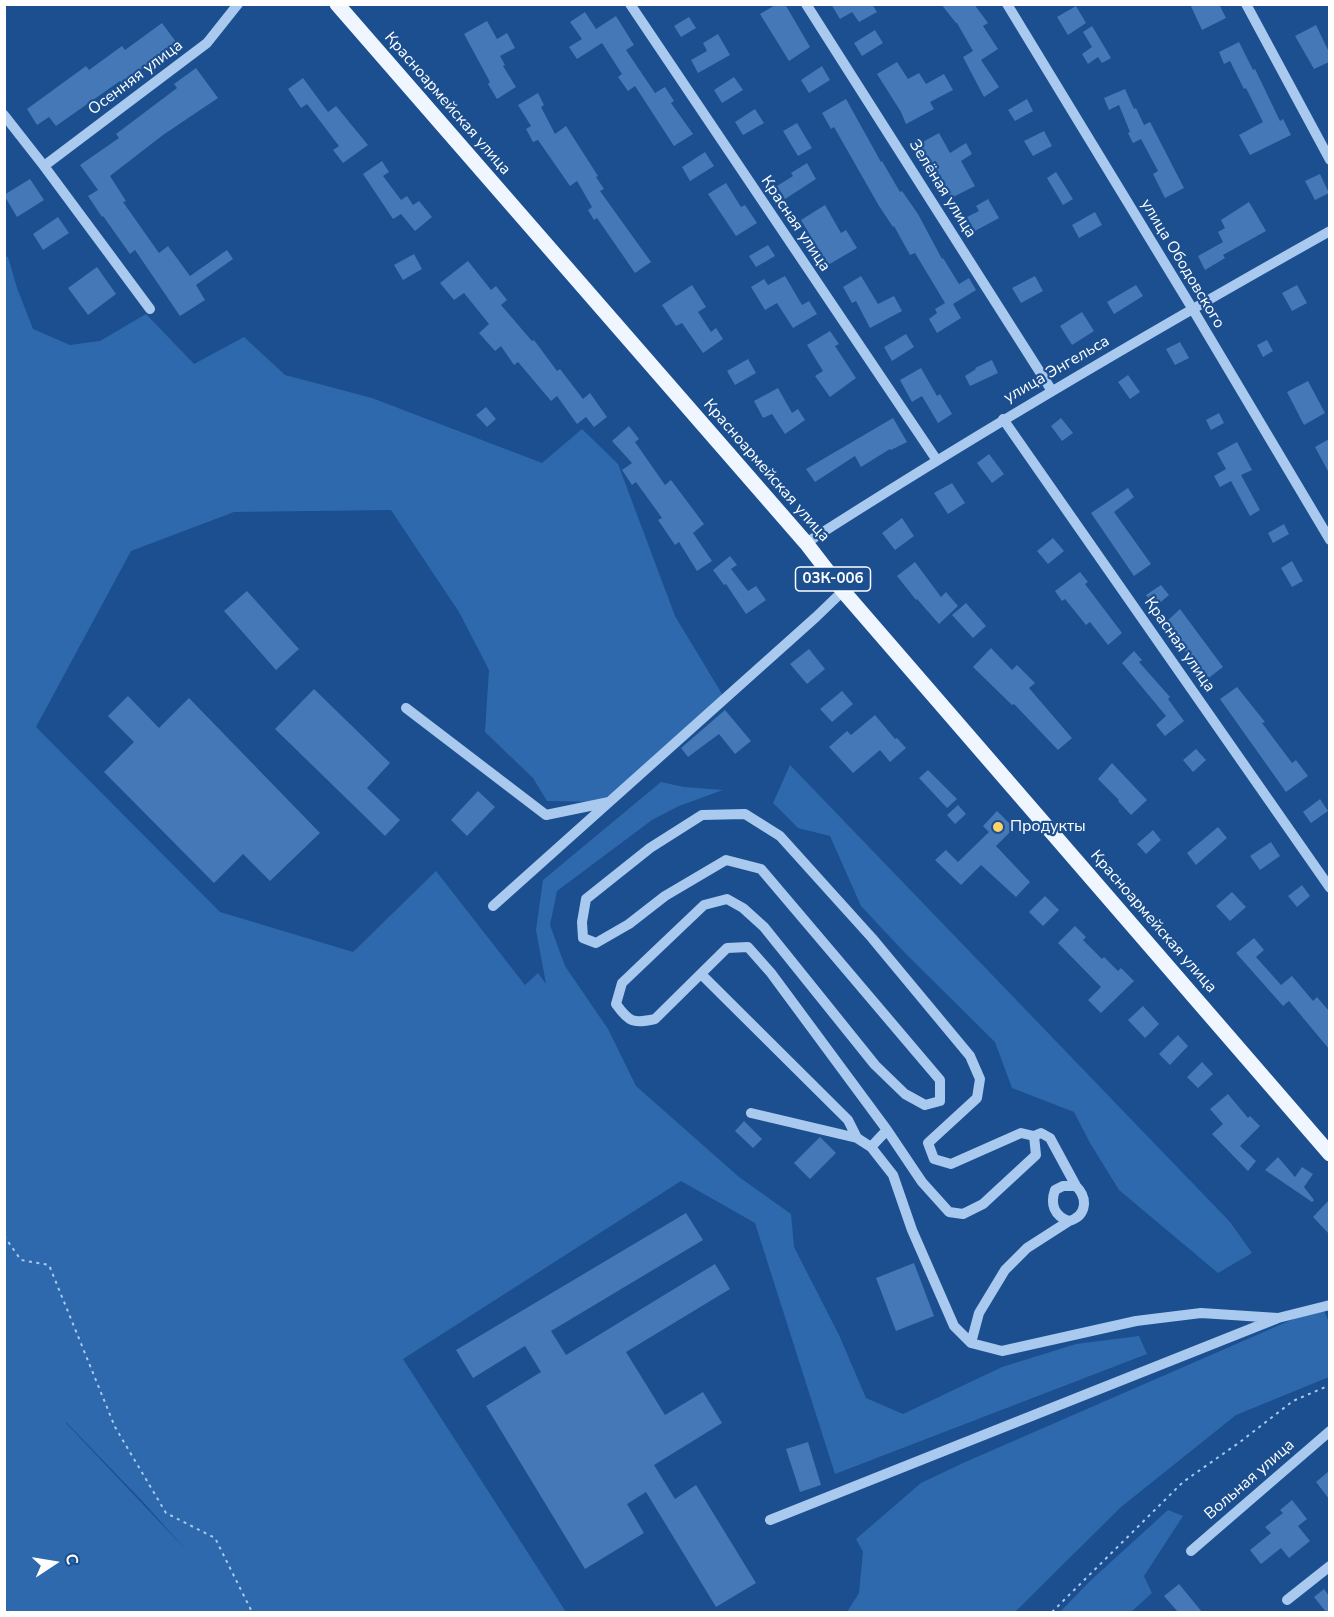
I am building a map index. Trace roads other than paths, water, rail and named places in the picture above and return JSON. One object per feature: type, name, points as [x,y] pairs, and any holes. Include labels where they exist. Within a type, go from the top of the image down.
[{"type":"main road","name":"Красноармейская улица","points":[[337,4],[806,543],[843,591],[1329,1154]]},
{"type":"street","name":"Осенняя улица","points":[[44,166],[207,43],[238,4]]},
{"type":"street","name":"Красная улица","points":[[630,4],[936,459]]},
{"type":"street","name":"Зелёная улица","points":[[806,4],[1052,391]]},
{"type":"street","name":"улица Ободовского","points":[[1007,4],[1192,308],[1329,540]]},
{"type":"street","points":[[1246,4],[1329,160]]},
{"type":"street","points":[[4,115],[150,309]]},
{"type":"street","name":"улица Энгельса","points":[[806,543],[936,459],[1003,419],[1329,231]]},
{"type":"street","name":"Красная улица","points":[[1003,419],[1329,888]]},
{"type":"street","points":[[493,906],[808,625],[843,591]]},
{"type":"street","points":[[406,708],[546,815],[610,802]]},
{"type":"street","points":[[971,1343],[979,1313],[1005,1270],[1027,1248],[1069,1221],[1076,1219],[1083,1210],[1085,1203],[1082,1191],[1076,1186],[1050,1138],[1041,1133],[1034,1136],[1020,1133],[951,1164],[934,1159],[928,1143],[977,1098],[980,1079],[970,1056],[872,938],[780,836],[745,814],[702,815],[650,848],[586,899],[582,922],[583,938],[596,943],[629,924],[664,896],[726,860],[761,869],[940,1080],[940,1101],[925,1106],[905,1094],[875,1065],[764,927],[743,908],[727,899],[704,905],[622,983],[616,1004],[626,1018],[640,1023],[655,1019],[727,948],[748,947],[771,973],[887,1130],[922,1182],[949,1212],[963,1214],[983,1204],[1035,1155],[1034,1136]]},
{"type":"street","points":[[700,974],[848,1120],[857,1138]]},
{"type":"street","points":[[751,1113],[857,1138],[871,1147],[893,1175],[912,1230],[954,1326],[971,1343],[1002,1351],[1136,1321],[1201,1312],[1278,1318]]},
{"type":"street","points":[[871,1147],[887,1130]]},
{"type":"street","points":[[1069,1221],[1062,1219],[1053,1209],[1052,1197],[1055,1190],[1063,1186],[1076,1186]]},
{"type":"street","points":[[770,1520],[1278,1318],[1329,1305]]},
{"type":"street","name":"Вольная улица","points":[[1191,1551],[1329,1431]]},
{"type":"street","points":[[1287,1600],[1329,1566]]},
{"type":"place","name":"Продукты","points":[[998,827]]}]
